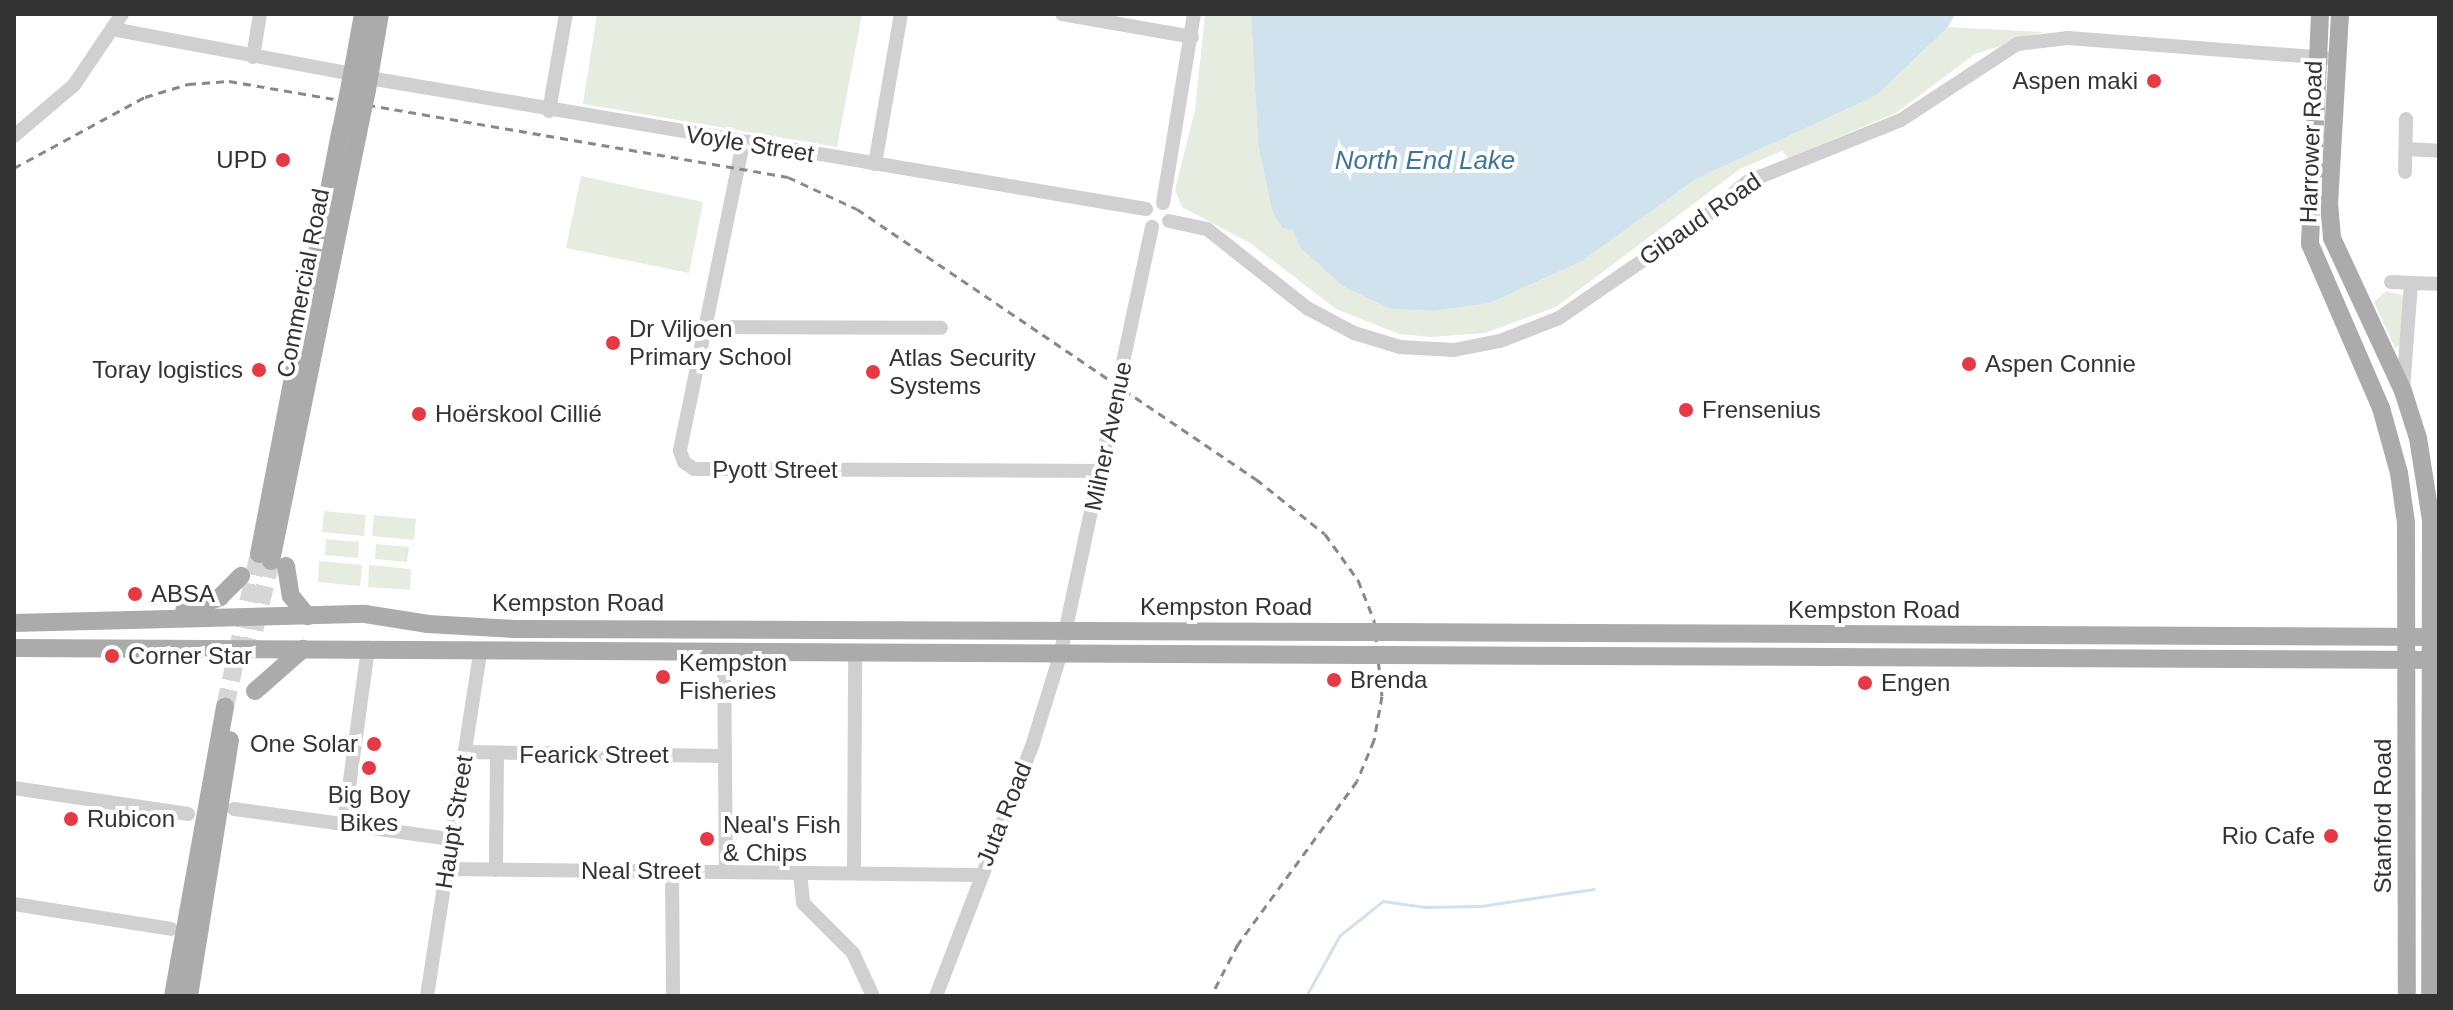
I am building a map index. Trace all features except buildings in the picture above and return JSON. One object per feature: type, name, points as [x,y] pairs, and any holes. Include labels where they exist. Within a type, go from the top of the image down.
[{"type":"main road","name":"Commercial Road","points":[[359,82],[363,14]]},
{"type":"main road","name":"Commercial Road","points":[[307,616],[291,596],[272,560],[359,82],[380,14]]},
{"type":"main road","name":"Harrower Road","points":[[2320,14],[2310,244],[2393,446],[2406,523],[2407,636]]},
{"type":"main road","name":"Harrower Road","points":[[2340,14],[2329,203],[2332,238],[2403,391],[2424,469],[2436,562],[2436,636]]},
{"type":"main road","points":[[166,617],[206,604],[241,576]]},
{"type":"main road","name":"Kempston Road","points":[[14,623],[365,614],[428,624],[516,629],[2436,636]]},
{"type":"main road","name":"Stanford Road","points":[[2407,636],[2407,996]]},
{"type":"main road","name":"Stanford Road","points":[[2430,996],[2435,875],[2436,636]]},
{"type":"main road","name":"Kempston Road","points":[[14,648],[368,648],[1060,656],[2437,660]]},
{"type":"main road","points":[[255,691],[303,649]]},
{"type":"main road","points":[[173,996],[230,708],[189,996]]},
{"type":"street","points":[[14,136],[59,102],[122,14]]},
{"type":"street","points":[[253,57],[260,14]]},
{"type":"street","points":[[875,164],[901,14]]},
{"type":"street","points":[[1062,14],[1192,37]]},
{"type":"street","name":"Milner Avenue","points":[[1066,630],[1157,217],[1194,14]]},
{"type":"street","points":[[549,111],[562,15]]},
{"type":"street","name":"Voyle Street","points":[[112,29],[359,82],[875,164],[1157,217]]},
{"type":"street","name":"Gibaud Road","points":[[1157,217],[1231,245],[1331,322],[1388,345],[1454,350],[1511,337],[1559,318],[1703,219],[1747,182],[1901,120],[2017,44],[2049,37],[2338,59]]},
{"type":"street","points":[[2405,172],[2406,119]]},
{"type":"street","name":"Pyott Street","points":[[743,143],[680,451],[684,462],[694,469],[1100,471]]},
{"type":"street","points":[[2406,149],[2439,151]]},
{"type":"street","points":[[2391,282],[2439,284]]},
{"type":"street","points":[[2403,391],[2411,283]]},
{"type":"street","points":[[705,327],[941,328]]},
{"type":"street","name":"Juta Road","points":[[936,996],[978,875],[1033,743],[1066,630]]},
{"type":"street","points":[[344,824],[368,648]]},
{"type":"street","name":"Haupt Street","points":[[427,996],[481,649]]},
{"type":"street","points":[[724,652],[726,871]]},
{"type":"street","points":[[854,873],[855,654]]},
{"type":"street","name":"Fearick Street","points":[[465,752],[723,756]]},
{"type":"street","points":[[496,870],[497,754]]},
{"type":"street","points":[[14,788],[188,814]]},
{"type":"street","points":[[234,809],[451,839]]},
{"type":"street","name":"Neal Street","points":[[447,869],[978,875]]},
{"type":"street","points":[[672,871],[673,996]]},
{"type":"street","points":[[800,873],[803,903],[853,953],[873,996]]},
{"type":"street","points":[[2407,875],[2435,875]]},
{"type":"street","points":[[14,904],[171,929]]},
{"type":"shaded area","points":[[597,14],[862,14],[837,147],[583,104]]},
{"type":"shaded area","points":[[1205,14],[1251,14],[1258,144],[1272,211],[1282,228],[1293,229],[1391,309],[1433,311],[1490,303],[1582,261],[1696,179],[1877,95],[1948,27],[2044,32],[1975,54],[1896,113],[1788,158],[1782,151],[1740,169],[1556,307],[1485,333],[1431,337],[1399,334],[1336,309],[1250,243],[1182,207],[1175,190],[1195,110]]},
{"type":"shaded area","points":[[581,176],[703,202],[689,273],[566,248]]},
{"type":"shaded area","points":[[2386,291],[2406,296],[2403,343],[2395,348],[2374,302]]},
{"type":"shaded area","points":[[324,511],[366,515],[364,536],[322,532]]},
{"type":"shaded area","points":[[374,515],[416,519],[414,540],[372,536]]},
{"type":"shaded area","points":[[326,539],[359,542],[358,558],[325,555]]},
{"type":"shaded area","points":[[376,544],[409,547],[407,562],[375,559]]},
{"type":"shaded area","points":[[319,561],[362,565],[360,586],[318,582]]},
{"type":"shaded area","points":[[369,565],[411,569],[410,590],[368,587]]},
{"type":"water","name":"North End Lake","points":[[1251,14],[1955,14],[1948,27],[1877,95],[1696,179],[1582,261],[1490,303],[1433,311],[1391,309],[1343,286],[1300,247],[1293,230],[1282,228],[1272,211],[1258,144]]},
{"type":"waterway","points":[[1306,996],[1340,935],[1383,901],[1425,907],[1481,906],[1594,889]]},
{"type":"tunnel","points":[[225,707],[259,554]]},
{"type":"tunnel","points":[[248,656],[271,561]]},
{"type":"railway","points":[[14,168],[145,97],[188,84],[229,81],[788,177],[857,209],[1256,479],[1325,534],[1358,580],[1374,620],[1382,696],[1374,740],[1357,781],[1238,944],[1211,996]]},
{"type":"place","name":"Aspen maki","points":[[2154,81]]},
{"type":"place","name":"UPD","points":[[283,160]]},
{"type":"place","name":"Dr Viljoen Primary School","points":[[613,343]]},
{"type":"place","name":"Aspen Connie","points":[[1969,364]]},
{"type":"place","name":"Toray logistics","points":[[259,370]]},
{"type":"place","name":"Atlas Security Systems","points":[[873,372]]},
{"type":"place","name":"Frensenius","points":[[1686,410]]},
{"type":"place","name":"Hoërskool Cillié","points":[[419,414]]},
{"type":"place","name":"ABSA","points":[[135,594]]},
{"type":"place","name":"Corner Star","points":[[112,656]]},
{"type":"place","name":"Kempston Fisheries","points":[[663,677]]},
{"type":"place","name":"Brenda","points":[[1334,680]]},
{"type":"place","name":"Engen","points":[[1865,683]]},
{"type":"place","name":"One Solar","points":[[374,744]]},
{"type":"place","name":"Big Boy Bikes","points":[[369,768]]},
{"type":"place","name":"Rubicon","points":[[71,819]]},
{"type":"place","name":"Rio Cafe","points":[[2331,836]]},
{"type":"place","name":"Neal's Fish & Chips","points":[[707,839]]}]
